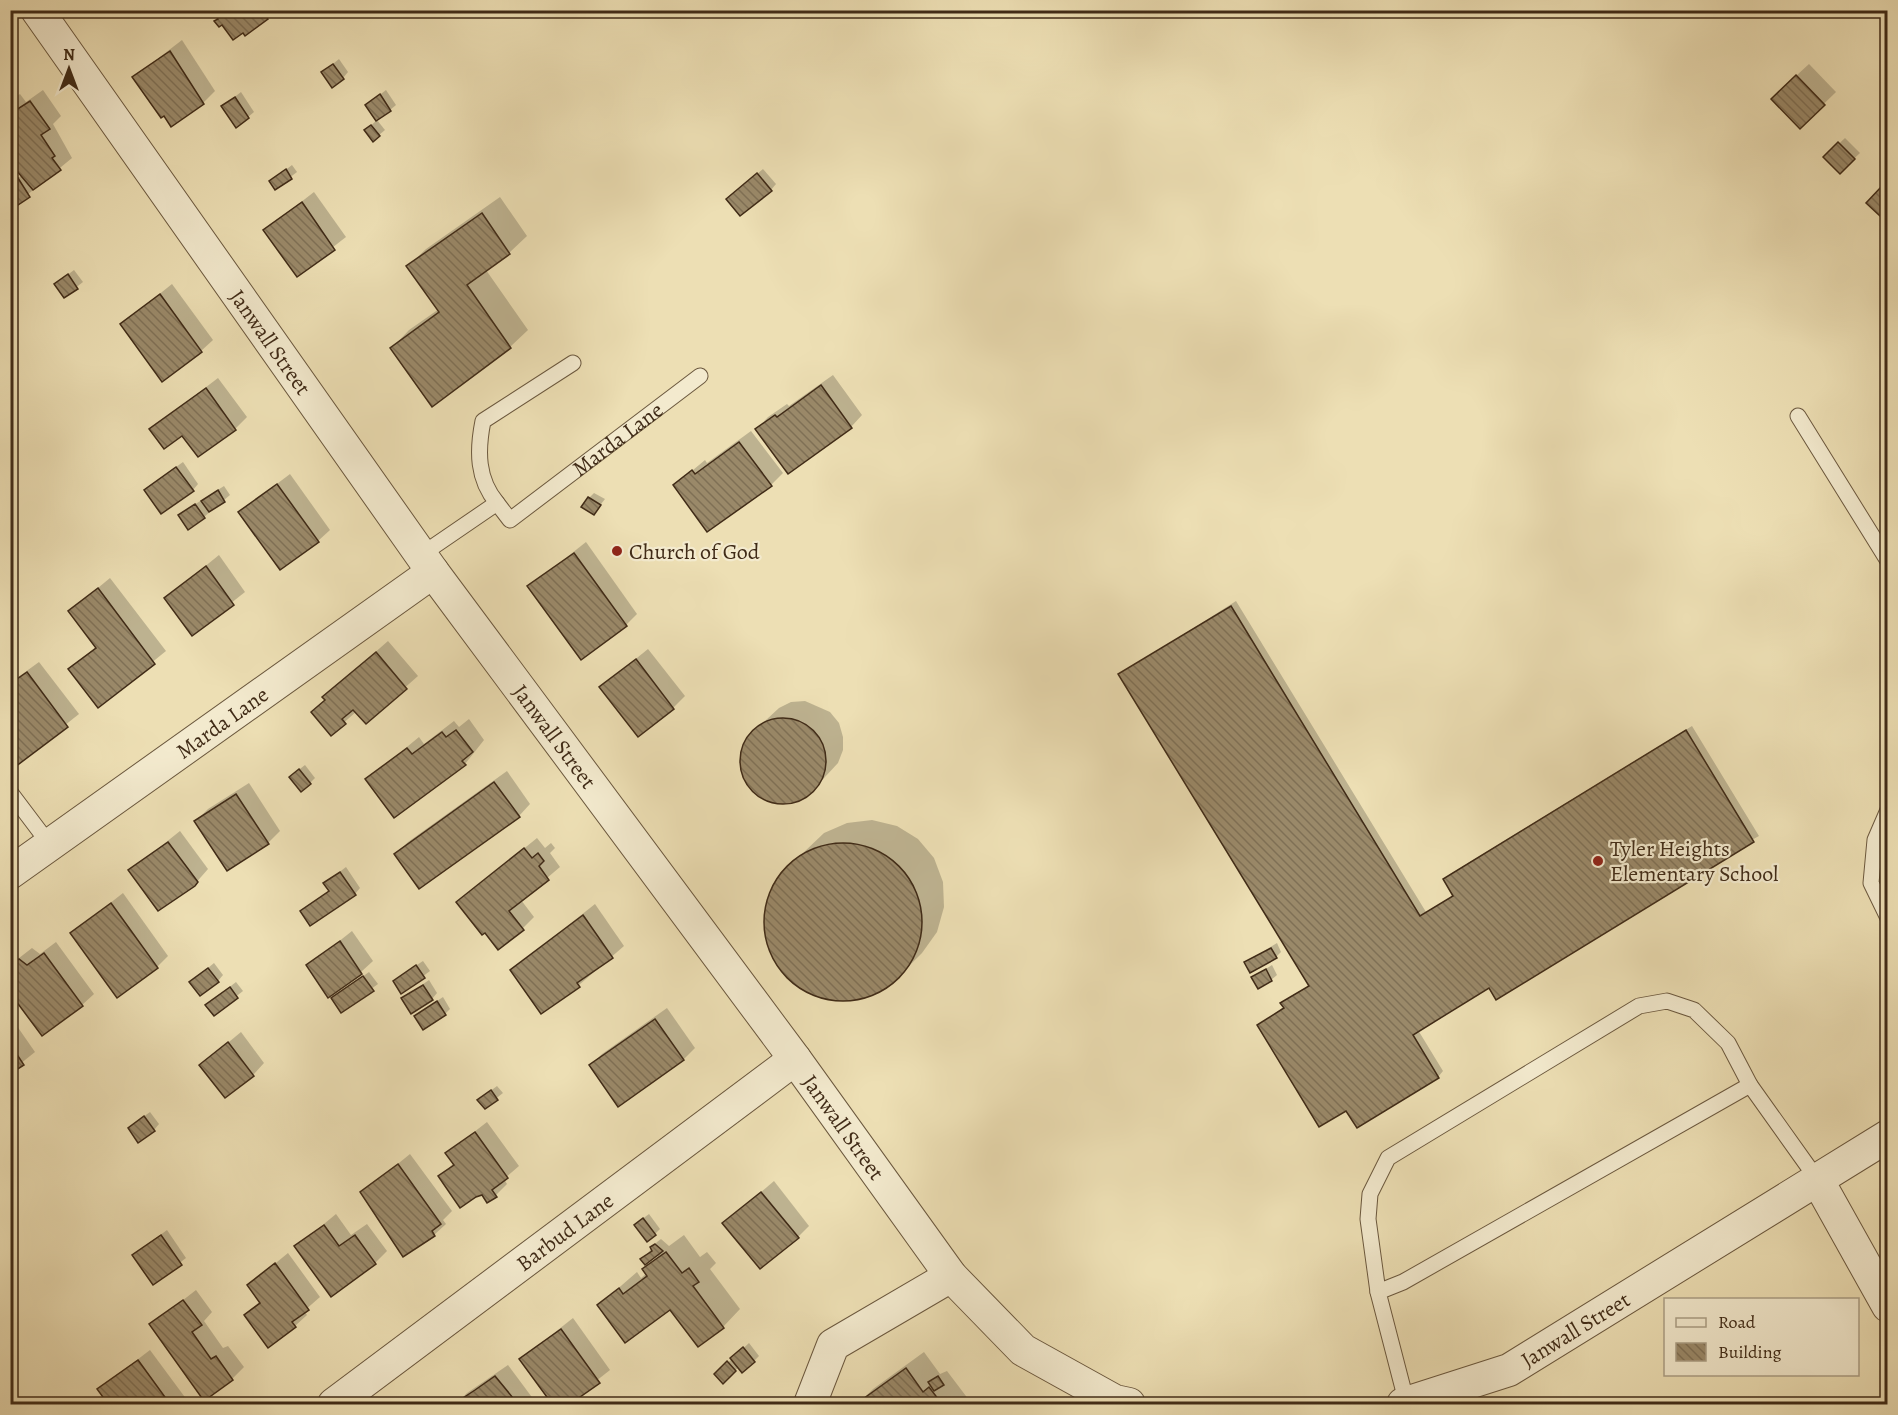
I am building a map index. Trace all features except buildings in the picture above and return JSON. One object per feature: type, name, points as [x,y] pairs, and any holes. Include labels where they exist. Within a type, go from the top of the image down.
[{"type":"street","name":"Janwall Street","points":[[37,10],[427,564],[795,1059],[951,1276],[1023,1350],[1115,1401],[1129,1404]]},
{"type":"street","name":"Marda Lane","points":[[10,873],[427,564]]},
{"type":"street","name":"Barbud Lane","points":[[334,1404],[795,1059]]},
{"type":"street","name":"Janwall Street","points":[[1405,1404],[1509,1370],[1887,1136]]},
{"type":"street","points":[[1817,1179],[1887,1306]]},
{"type":"street","points":[[810,1404],[833,1345],[951,1276]]},
{"type":"lane","points":[[497,503],[486,490],[477,448],[483,421],[573,363]]},
{"type":"lane","name":"Marda Lane","points":[[427,564],[497,503],[510,520],[700,376]]},
{"type":"lane","points":[[1798,416],[1887,561]]},
{"type":"lane","points":[[10,792],[50,845]]},
{"type":"lane","points":[[1887,810],[1875,840],[1871,883],[1887,918]]},
{"type":"lane","points":[[1405,1404],[1378,1292],[1368,1220],[1370,1194],[1388,1158],[1639,1006],[1667,1001],[1694,1010],[1728,1043],[1750,1085],[1817,1179]]},
{"type":"lane","points":[[1378,1292],[1403,1282],[1750,1085]]},
{"type":"place","name":"Church of God","points":[[617,551]]},
{"type":"place","name":"Tyler Heights Elementary School","points":[[1598,861]]}]
